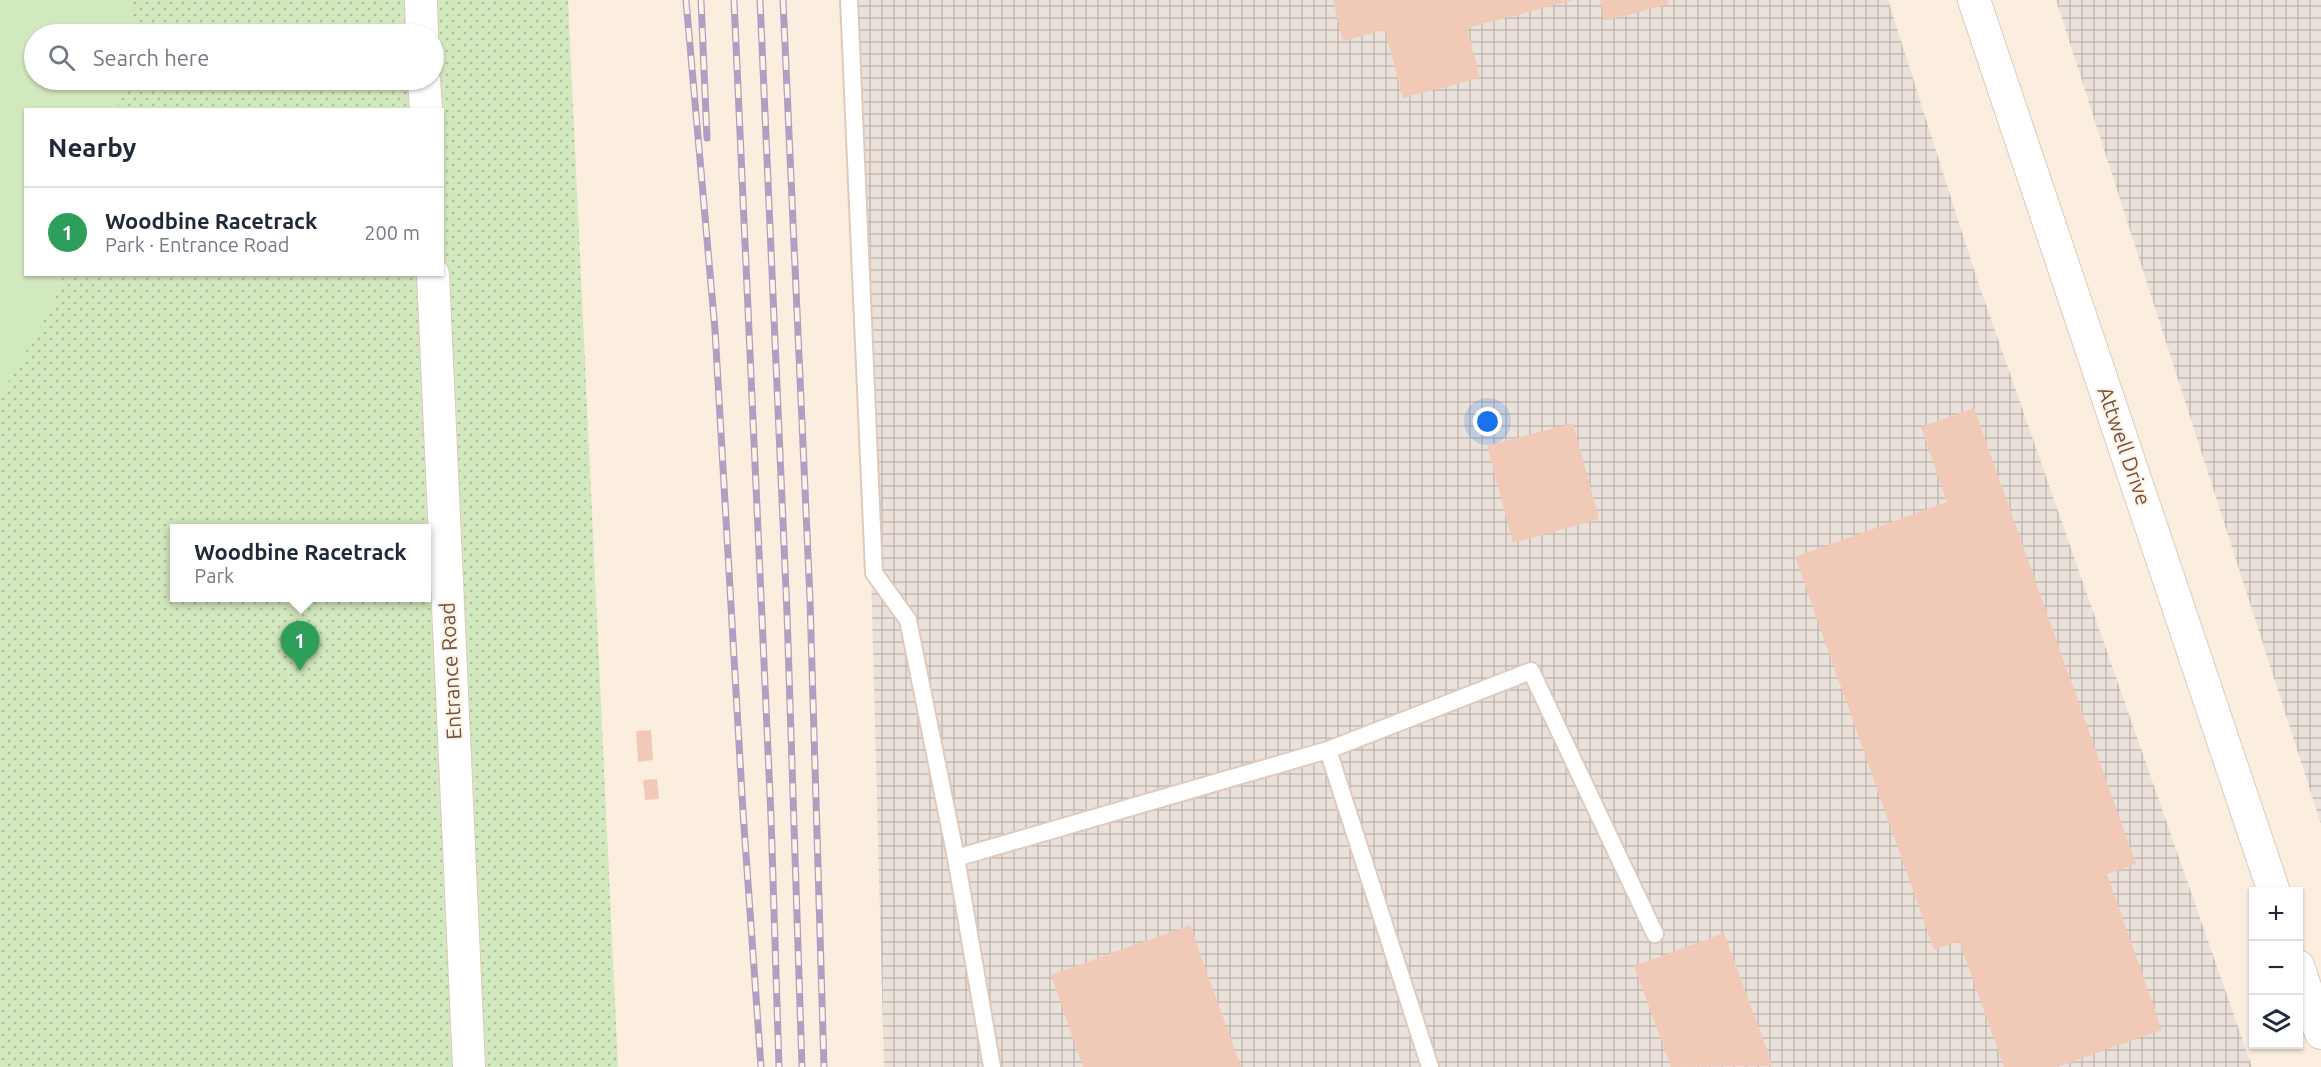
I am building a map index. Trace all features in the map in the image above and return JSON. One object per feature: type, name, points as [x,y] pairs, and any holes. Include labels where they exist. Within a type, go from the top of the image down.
[{"type":"street","points":[[421,0],[422,24]]},
{"type":"street","name":"Attwell Drive","points":[[1974,0],[2273,887]]},
{"type":"street","points":[[425,90],[426,108]]},
{"type":"street","name":"Entrance Road","points":[[433,276],[470,1067]]},
{"type":"street","points":[[2303,981],[2321,1033]]},
{"type":"lane","points":[[849,0],[874,573],[908,620],[956,858],[992,1067]]},
{"type":"lane","points":[[956,858],[1328,750],[1531,671],[1655,934]]},
{"type":"lane","points":[[1328,750],[1430,1067]]},
{"type":"shaded area","points":[[856,0],[1888,0],[1976,276],[2252,1067],[884,1067]]},
{"type":"shaded area","points":[[2056,0],[2321,0],[2321,824]]},
{"type":"green space","points":[[0,0],[568,0],[618,1067],[0,1067]]},
{"type":"green space","points":[[1,0],[133,0],[129,24],[24,24],[24,90],[120,90],[117,108],[24,108],[24,276],[62,276],[52,306],[0,396]]},
{"type":"building","points":[[1333,0],[1571,1],[1467,28],[1480,78],[1403,98],[1385,30],[1343,41]]},
{"type":"building","points":[[1600,0],[1668,0],[1669,4],[1605,21]]},
{"type":"building","points":[[1974,408],[2136,864],[2107,874],[2162,1030],[2057,1067],[2004,1067],[1959,941],[1934,950],[1795,557],[1947,502],[1921,427]]},
{"type":"building","points":[[1573,423],[1599,519],[1513,543],[1487,446]]},
{"type":"building","points":[[651,730],[653,760],[638,762],[636,731]]},
{"type":"building","points":[[657,779],[659,799],[645,800],[643,780]]},
{"type":"building","points":[[1190,925],[1241,1067],[1083,1067],[1051,975]]},
{"type":"building","points":[[1724,933],[1773,1066],[1671,1067],[1634,966]]},
{"type":"railway","points":[[686,0],[715,330],[743,812],[761,1067]]},
{"type":"railway","points":[[701,0],[707,138]]},
{"type":"railway","points":[[734,0],[771,817],[779,1067]]},
{"type":"railway","points":[[760,0],[787,613],[802,1067]]},
{"type":"railway","points":[[783,0],[810,600],[824,1067]]},
{"type":"place","name":"Woodbine Racetrack","points":[[300,671]]}]
